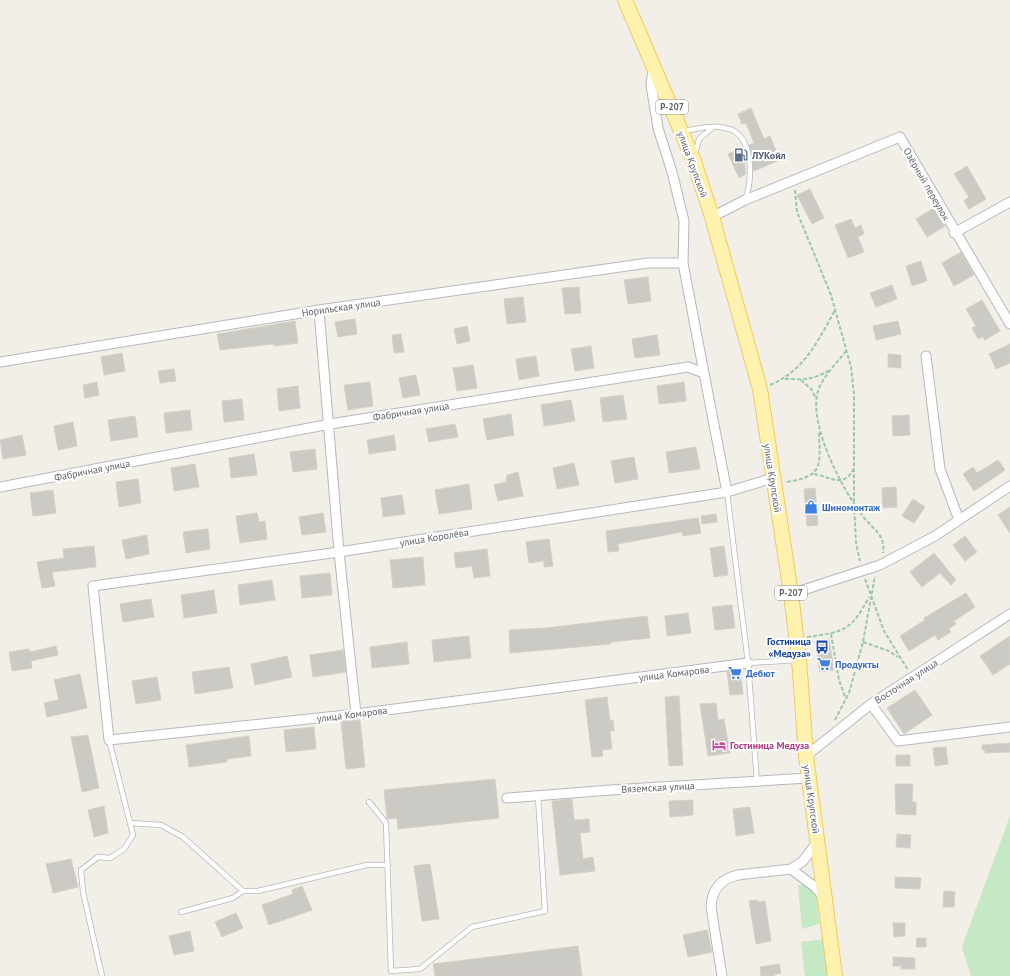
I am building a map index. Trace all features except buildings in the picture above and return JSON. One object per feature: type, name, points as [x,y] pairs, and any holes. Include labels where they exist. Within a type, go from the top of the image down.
[{"type":"main road","name":"улица Крупской","points":[[625,0],[693,159],[712,217],[760,389],[791,594],[799,659],[806,756],[835,976]]},
{"type":"street","points":[[653,64],[652,85],[658,128],[672,172],[684,221],[684,263],[727,492]]},
{"type":"street","name":"Озёрный переулок","points":[[712,217],[745,200],[900,137],[954,233],[1010,324]]},
{"type":"street","points":[[954,233],[1010,202]]},
{"type":"street","name":"Норильская улица","points":[[0,362],[319,310],[648,263],[684,263]]},
{"type":"street","points":[[319,310],[330,424],[339,552],[356,714]]},
{"type":"street","points":[[926,356],[940,469],[959,520]]},
{"type":"street","name":"Фабричная улица","points":[[0,487],[330,424],[688,368],[704,374]]},
{"type":"street","name":"улица Королёва","points":[[109,740],[93,586],[339,552],[727,492],[773,481]]},
{"type":"street","points":[[791,594],[880,565],[935,536],[1010,486]]},
{"type":"street","name":"Восточная улица","points":[[806,756],[871,704],[1010,614]]},
{"type":"street","name":"улица Комарова","points":[[109,740],[356,714],[748,663]]},
{"type":"street","points":[[871,704],[898,741],[1010,727]]},
{"type":"street","name":"Вяземская улица","points":[[507,798],[809,778]]},
{"type":"street","points":[[722,976],[711,907],[712,896],[718,885],[730,877],[791,869],[803,861],[818,841]]},
{"type":"street","points":[[791,869],[815,887],[826,899]]},
{"type":"lane","points":[[693,159],[699,139],[708,130],[718,127]]},
{"type":"lane","points":[[682,131],[718,127],[734,131],[743,139],[750,164],[749,185],[745,200]]},
{"type":"lane","points":[[727,492],[748,663],[757,782]]},
{"type":"lane","points":[[748,663],[799,659]]},
{"type":"lane","points":[[102,976],[83,892],[81,870],[98,857],[110,858],[124,849],[134,835],[109,740]]},
{"type":"lane","points":[[369,802],[386,823],[391,971],[420,969],[472,927],[545,912],[538,796]]},
{"type":"lane","points":[[130,823],[161,825],[183,837],[243,891]]},
{"type":"lane","points":[[181,912],[233,898],[243,891],[258,891],[367,865],[388,865]]},
{"type":"path","points":[[791,181],[795,190],[797,212],[818,261],[835,310],[851,368],[854,394],[854,502],[856,543],[862,571],[884,630],[912,677]]},
{"type":"path","points":[[760,389],[784,379],[801,364],[812,350],[835,310]]},
{"type":"path","points":[[817,400],[822,383],[846,351]]},
{"type":"path","points":[[784,379],[813,379],[832,369]]},
{"type":"path","points":[[773,481],[804,480],[813,474],[820,459],[820,431],[817,400],[812,390],[800,380]]},
{"type":"path","points":[[820,431],[840,480],[861,514],[878,530],[883,539],[884,548],[880,565],[874,580],[863,642],[846,699],[826,739]]},
{"type":"path","points":[[813,474],[840,480],[848,478],[854,467]]},
{"type":"path","points":[[796,638],[843,631],[862,610],[871,594]]},
{"type":"path","points":[[831,634],[839,680],[846,699]]},
{"type":"path","points":[[863,642],[892,653],[901,660]]},
{"type":"green space","points":[[1010,816],[1010,976],[971,976],[962,947]]},
{"type":"green space","points":[[798,885],[816,885],[819,924],[802,929]]},
{"type":"green space","points":[[824,939],[828,976],[805,976],[801,942]]},
{"type":"place","name":"ЛУКойл","points":[[741,155]]},
{"type":"place","name":"Шиномонтаж","points":[[811,507]]},
{"type":"place","name":"Гостиница «Медуза»","points":[[822,647]]},
{"type":"place","name":"Продукты","points":[[824,664]]},
{"type":"place","name":"Дебют","points":[[735,673]]},
{"type":"place","name":"Гостиница Медуза","points":[[719,745]]}]
